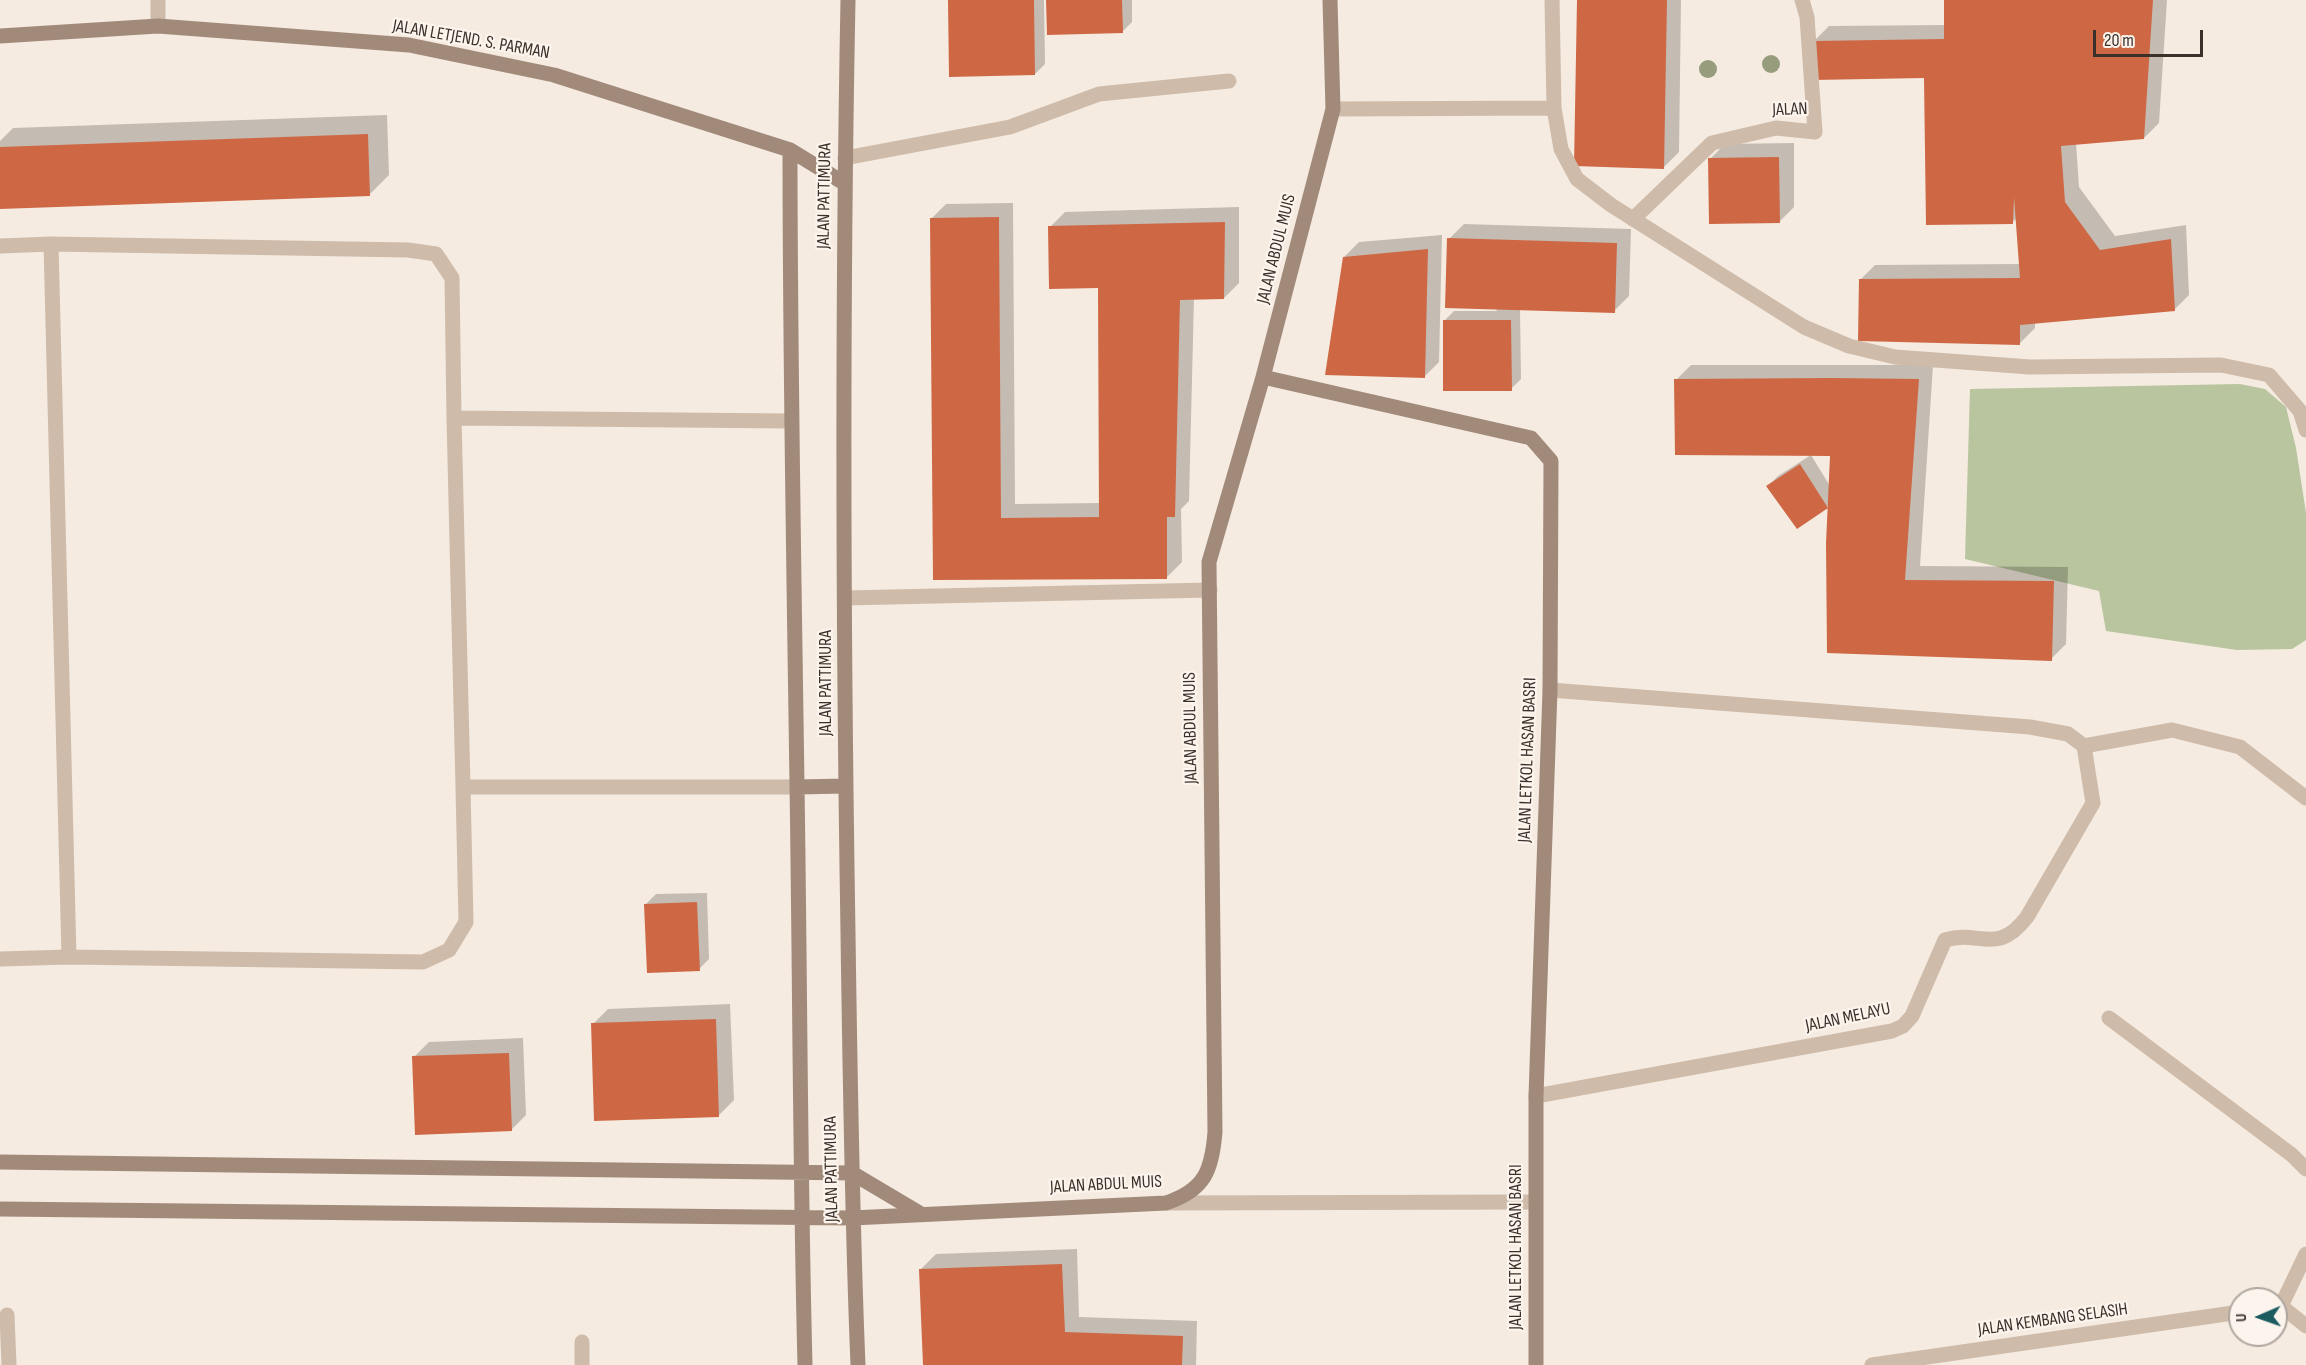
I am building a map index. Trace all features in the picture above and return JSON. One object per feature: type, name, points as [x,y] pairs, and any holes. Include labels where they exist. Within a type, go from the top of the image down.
[{"type":"street","points":[[158,0],[158,26]]},
{"type":"street","name":"JALAN PATTIMURA","points":[[848,0],[844,183],[845,786],[852,1218],[858,1365]]},
{"type":"street","name":"JALAN ABDUL MUIS","points":[[0,1209],[852,1218],[1166,1203],[1184,1197],[1201,1182],[1213,1161],[1215,1120],[1209,562],[1263,377],[1333,109],[1330,0]]},
{"type":"street","points":[[1552,0],[1554,108],[1561,149],[1577,179],[1633,219],[1804,327],[1849,346],[1895,357],[2030,367],[2221,365],[2269,375],[2300,411],[2306,430]]},
{"type":"street","name":"JALAN","points":[[1633,219],[1712,142],[1776,128],[1815,132],[1807,17],[1802,0]]},
{"type":"street","name":"JALAN LETJEND. S. PARMAN","points":[[0,36],[158,26],[409,45],[554,75],[790,150],[844,183]]},
{"type":"street","points":[[845,158],[1010,127],[1099,94],[1229,81]]},
{"type":"street","points":[[1333,109],[1361,106],[1554,108]]},
{"type":"street","name":"JALAN PATTIMURA","points":[[790,150],[790,421],[797,788],[800,1173],[805,1365]]},
{"type":"street","points":[[0,246],[51,244],[408,250],[436,254],[452,278],[466,922],[449,950],[423,962],[69,957],[0,959]]},
{"type":"street","points":[[51,244],[69,957]]},
{"type":"street","name":"JALAN LETKOL HASAN BASRI","points":[[1263,377],[1531,438],[1551,461],[1550,690],[1534,1202],[1536,1365]]},
{"type":"street","points":[[454,418],[790,421]]},
{"type":"street","points":[[845,598],[1210,590]]},
{"type":"street","points":[[1550,690],[2030,727],[2068,734],[2084,746],[2172,730],[2240,747],[2306,798]]},
{"type":"street","name":"JALAN MELAYU","points":[[1536,1096],[1892,1031],[1903,1026],[1912,1016],[1945,940],[1956,937],[1988,940],[2014,934],[2027,917],[2093,803],[2084,746]]},
{"type":"street","points":[[463,788],[845,786]]},
{"type":"street","points":[[2109,1018],[2292,1155],[2306,1168]]},
{"type":"street","points":[[0,1162],[852,1173],[921,1214]]},
{"type":"street","points":[[1166,1203],[1534,1202]]},
{"type":"street","points":[[2288,1289],[2306,1254]]},
{"type":"street","points":[[2288,1313],[2306,1326]]},
{"type":"street","name":"JALAN KEMBANG SELASIH","points":[[1872,1365],[2228,1314]]},
{"type":"street","points":[[7,1315],[9,1365]]},
{"type":"street","points":[[582,1342],[582,1365]]},
{"type":"green space","points":[[2240,384],[2265,389],[2286,407],[2296,448],[2306,513],[2306,640],[2292,649],[2237,650],[2106,631],[2099,591],[1965,559],[1970,389]]},
{"type":"building","points":[[948,0],[1034,0],[1035,75],[949,77]]},
{"type":"building","points":[[1046,0],[1122,0],[1123,33],[1047,35]]},
{"type":"building","points":[[1577,0],[1667,0],[1664,169],[1574,166]]},
{"type":"building","points":[[1944,0],[2153,0],[2144,139],[2061,146],[2065,202],[2100,250],[2171,239],[2175,311],[2020,325],[2020,345],[1858,341],[1859,279],[2020,278],[2014,197],[2013,224],[1926,225],[1924,78],[1813,80],[1813,41],[1944,39]]},
{"type":"building","points":[[368,134],[370,196],[0,209],[0,147]]},
{"type":"building","points":[[1779,157],[1780,223],[1709,224],[1708,158]]},
{"type":"building","points":[[999,217],[1001,518],[1099,517],[1098,288],[1049,289],[1048,226],[1225,222],[1224,299],[1180,300],[1175,517],[1167,517],[1167,579],[933,580],[930,218]]},
{"type":"building","points":[[1447,238],[1617,243],[1615,313],[1445,308]]},
{"type":"building","points":[[1428,249],[1425,378],[1325,375],[1343,257]]},
{"type":"building","points":[[1443,320],[1511,320],[1512,391],[1443,391]]},
{"type":"building","points":[[1674,379],[1919,379],[1905,580],[2054,581],[2052,661],[1827,653],[1826,543],[1830,456],[1675,455]]},
{"type":"building","points":[[1800,464],[1828,508],[1797,529],[1766,486]]},
{"type":"building","points":[[697,902],[700,971],[647,973],[644,904]]},
{"type":"building","points":[[716,1019],[719,1117],[594,1121],[591,1023]]},
{"type":"building","points":[[509,1053],[512,1131],[415,1135],[412,1056]]},
{"type":"building","points":[[1062,1264],[1065,1332],[1183,1336],[1182,1365],[923,1365],[919,1269]]}]
